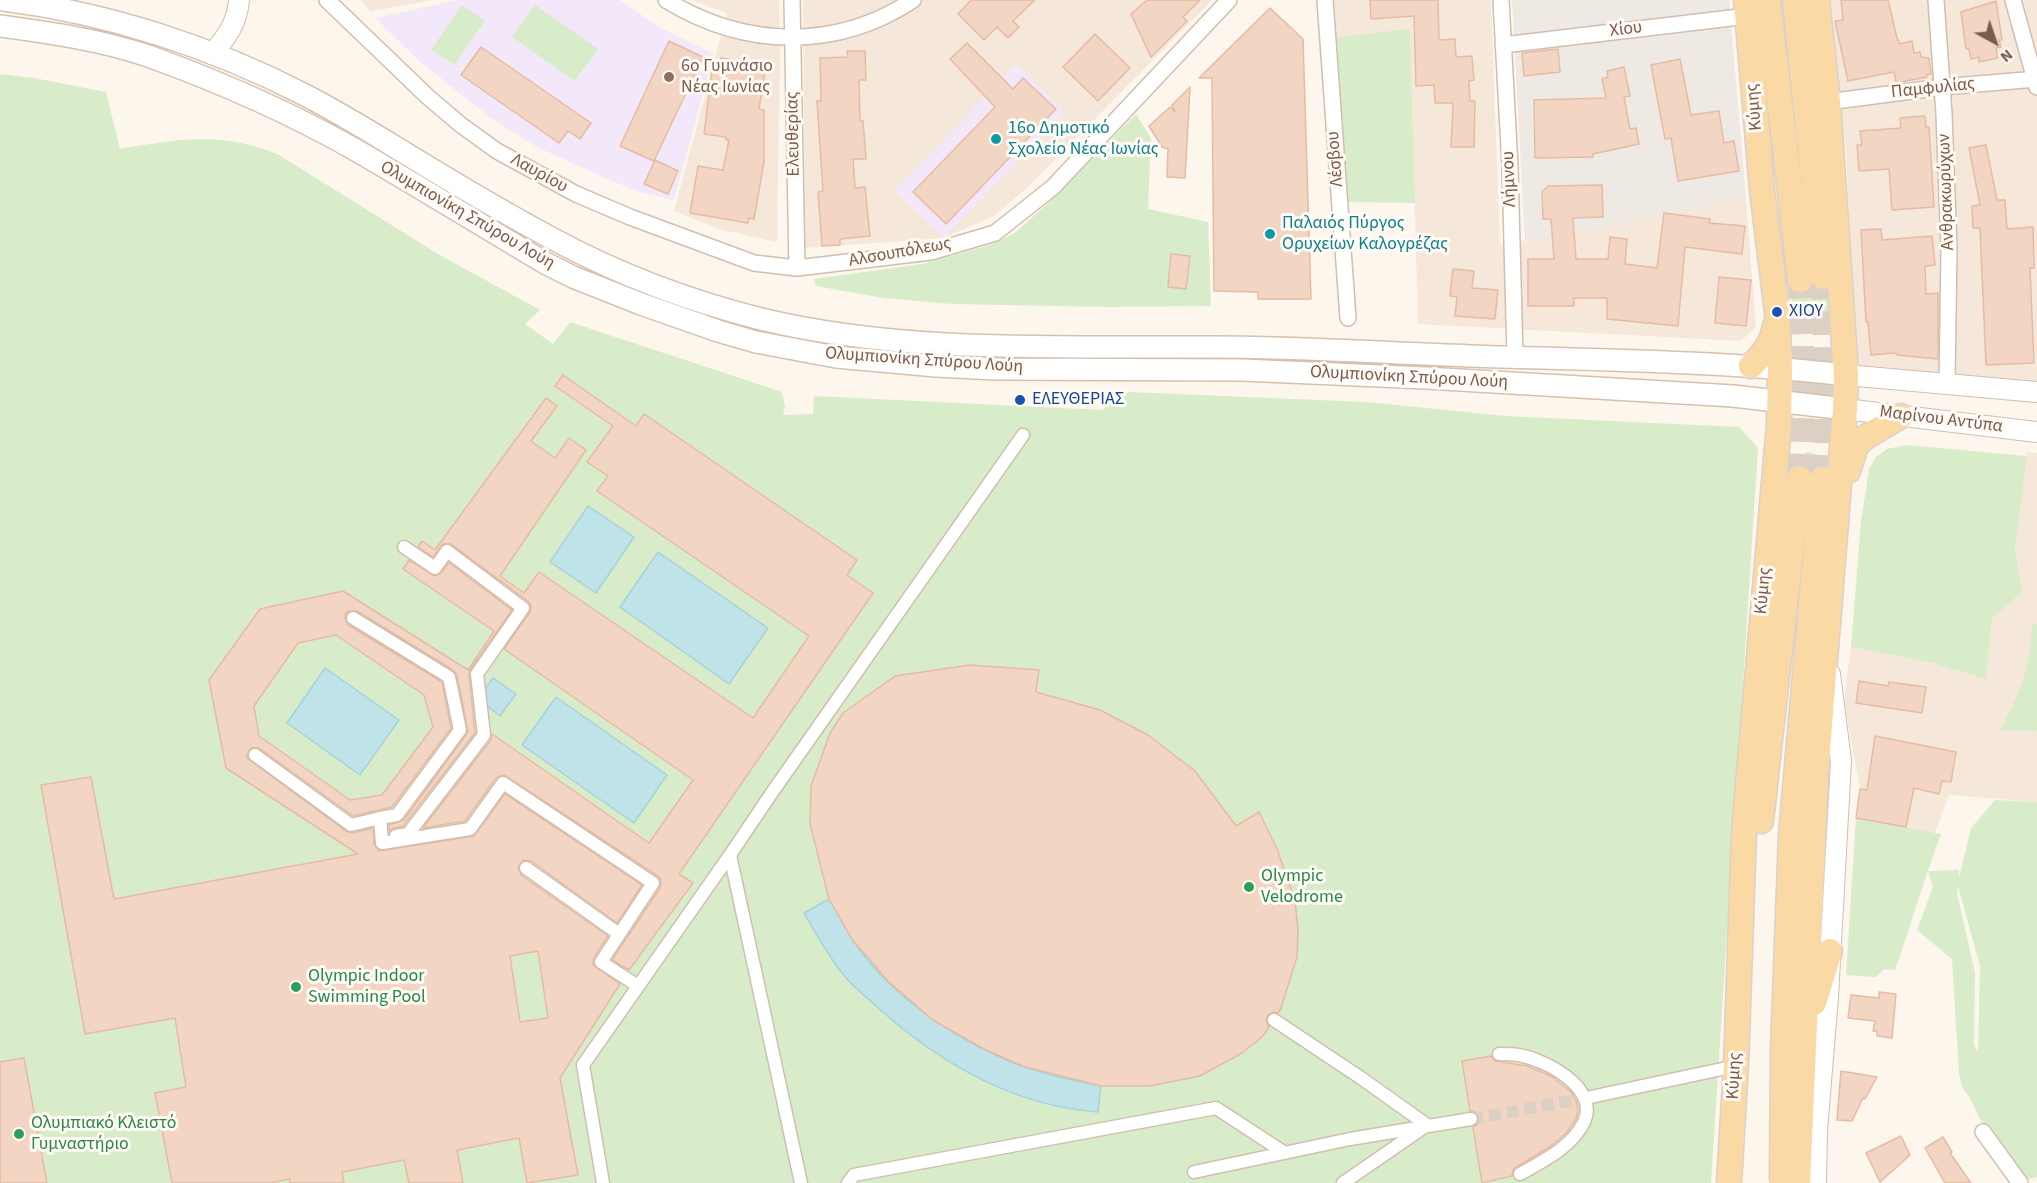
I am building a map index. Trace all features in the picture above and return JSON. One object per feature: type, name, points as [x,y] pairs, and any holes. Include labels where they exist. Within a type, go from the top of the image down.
[{"type":"main road","name":"Ολυμπιονίκη Σπύρου Λούη","points":[[4,0],[116,23],[212,54],[306,95],[536,229],[584,254],[685,296],[774,321],[837,333],[954,344],[1239,347],[1751,366],[1846,375]]},
{"type":"main road","name":"Κύμης","points":[[1768,0],[1812,279],[1795,0]]},
{"type":"main road","name":"Κύμης","points":[[1744,1183],[1760,834],[1820,484],[1845,409],[1846,375],[1828,102],[1817,0]]},
{"type":"main road","name":"Κύμης","points":[[1729,1183],[1736,1066],[1744,832],[1779,424],[1780,368],[1777,312],[1762,190],[1747,8]]},
{"type":"main road","name":"Ολυμπιονίκη Σπύρου Λούη","points":[[0,26],[51,32],[109,45],[150,57],[232,90],[289,115],[354,149],[573,278],[680,319],[756,342],[836,357],[936,366],[996,369],[1265,371],[1698,394],[1845,409]]},
{"type":"main road","points":[[1751,366],[1767,349],[1773,336],[1777,312]]},
{"type":"main road","points":[[1820,484],[1863,438],[1901,416]]},
{"type":"main road","name":"Κύμης","points":[[1798,1183],[1816,785],[1827,655],[1820,484]]},
{"type":"main road","name":"Κύμης","points":[[1782,1183],[1783,1050],[1791,835],[1820,484]]},
{"type":"main road","points":[[1804,1034],[1830,951]]},
{"type":"street","points":[[212,54],[231,30],[238,13],[239,0]]},
{"type":"street","name":"Λαυρίου","points":[[327,0],[428,97],[497,151],[576,194],[630,217],[754,262],[797,268]]},
{"type":"street","points":[[666,0],[684,11],[718,25],[775,37],[793,38],[817,37],[851,30],[913,0]]},
{"type":"street","name":"Ελευθερίας","points":[[792,0],[797,268]]},
{"type":"street","name":"Αλσουπόλεως","points":[[797,268],[932,252],[995,232],[1053,187],[1229,0]]},
{"type":"street","name":"Λέσβου","points":[[1325,0],[1348,318]]},
{"type":"street","name":"Λήμνου","points":[[1501,0],[1510,178],[1515,357]]},
{"type":"street","name":"Ανθρακωρύχων","points":[[1936,0],[1949,248],[1947,384]]},
{"type":"street","points":[[2013,0],[2037,82]]},
{"type":"street","name":"Χίου","points":[[1503,45],[1747,8]]},
{"type":"street","name":"Παμφυλίας","points":[[1828,102],[1942,87],[2037,82]]},
{"type":"street","name":"Μαρίνου Αντύπα","points":[[1846,375],[2037,392]]},
{"type":"street","name":"Μαρίνου Αντύπα","points":[[1845,409],[2037,432]]},
{"type":"street","points":[[603,1183],[583,1065],[1023,435]]},
{"type":"street","points":[[382,839],[408,834],[484,735],[477,674],[523,608],[447,551],[435,568],[404,547]]},
{"type":"street","points":[[255,755],[351,825],[397,815],[459,730],[449,677],[353,618]]},
{"type":"street","name":"Κύμης","points":[[1816,1183],[1817,1130],[1841,761],[1827,655]]},
{"type":"street","points":[[380,818],[382,843],[470,829],[503,783],[653,883],[601,962],[638,986]]},
{"type":"street","points":[[730,855],[801,1183]]},
{"type":"street","points":[[526,868],[619,934]]},
{"type":"street","points":[[1274,1020],[1427,1125]]},
{"type":"street","points":[[1499,1054],[1519,1055],[1544,1064],[1565,1076],[1586,1098],[1587,1108],[1584,1121],[1572,1138],[1556,1153],[1520,1174]]},
{"type":"street","points":[[1586,1098],[1736,1066]]},
{"type":"street","points":[[849,1183],[854,1175],[1216,1108],[1285,1153]]},
{"type":"street","points":[[1194,1172],[1427,1125],[1471,1119]]},
{"type":"street","points":[[1343,1183],[1427,1125]]},
{"type":"street","points":[[1983,1131],[2020,1183]]},
{"type":"shaded area","points":[[360,0],[432,0],[371,11]]},
{"type":"shaded area","points":[[458,0],[620,0],[659,27],[714,54],[674,200],[640,192],[537,147],[491,118],[454,89],[417,59],[375,18]]},
{"type":"shaded area","points":[[691,0],[779,0],[777,242],[722,230],[674,211],[727,13]]},
{"type":"shaded area","points":[[803,0],[1212,0],[1029,186],[994,216],[944,238],[805,248]]},
{"type":"shaded area","points":[[1334,0],[1491,0],[1500,245],[1746,197],[1756,327],[1741,341],[1418,324],[1410,30],[1336,37]]},
{"type":"shaded area","points":[[1512,0],[1729,0],[1746,197],[1525,241]]},
{"type":"shaded area","points":[[1825,0],[2037,0],[2037,386],[1856,370],[1846,152]]},
{"type":"shaded area","points":[[1016,64],[1065,112],[944,238],[895,191]]},
{"type":"shaded area","points":[[2027,452],[2037,453],[2037,802],[1949,795],[1935,833],[1856,818],[1860,789],[1844,701],[1851,647],[1933,663],[1986,678],[1992,619],[2022,592],[2015,548]]},
{"type":"green space","points":[[462,5],[485,21],[454,65],[431,50]]},
{"type":"green space","points":[[535,5],[598,49],[575,81],[512,37]]},
{"type":"green space","points":[[1410,29],[1415,203],[1345,202],[1336,37]]},
{"type":"green space","points":[[0,74],[106,92],[120,149],[161,142],[200,139],[259,147],[279,155],[438,254],[540,310],[525,324],[553,344],[570,322],[782,392],[785,406],[783,415],[813,414],[814,396],[1103,410],[1111,401],[1129,392],[1366,402],[1505,416],[1739,427],[1758,448],[1711,1183],[0,1183]]},
{"type":"green space","points":[[1136,114],[1151,138],[1148,209],[1208,222],[1211,306],[1107,307],[952,304],[883,298],[816,286],[814,279],[922,264],[990,245],[1016,232]]},
{"type":"green space","points":[[1788,289],[1831,289],[1827,318],[1819,326],[1813,328],[1807,326],[1796,313]]},
{"type":"green space","points":[[1907,445],[2027,456],[2015,548],[2022,592],[1992,619],[1986,679],[1933,663],[1851,647],[1861,522],[1869,469],[1876,457],[1887,449]]},
{"type":"green space","points":[[1807,452],[1820,458],[1825,473],[1791,471],[1797,458]]},
{"type":"green space","points":[[2032,624],[2037,624],[2037,731],[2000,730],[2014,704],[2027,666]]},
{"type":"green space","points":[[1995,800],[2037,802],[2037,1177],[2025,1180],[1984,1127],[1962,1087],[1959,1074],[1952,959],[1917,930],[1933,887],[1928,871],[1959,870],[1959,878],[1971,828]],"holes":[[[1958,886],[1980,966],[1978,1052],[1974,1045],[1975,973],[1957,893]]]},
{"type":"green space","points":[[1856,818],[1941,834],[1895,970],[1884,969],[1876,977],[1846,975]]},
{"type":"water","points":[[588,506],[634,537],[596,593],[550,562]]},
{"type":"water","points":[[658,552],[768,628],[729,684],[620,607]]},
{"type":"water","points":[[325,668],[399,720],[360,775],[287,723]]},
{"type":"water","points":[[493,678],[516,694],[500,716],[478,699]]},
{"type":"water","points":[[556,697],[667,775],[634,823],[522,745]]},
{"type":"water","points":[[829,899],[866,958],[882,976],[918,1008],[958,1036],[1012,1062],[1101,1086],[1098,1112],[1036,1101],[1007,1091],[951,1063],[900,1026],[846,978],[804,913]]},
{"type":"building","points":[[971,0],[1035,0],[1013,21],[1019,27],[1008,38],[997,27],[984,40],[958,14]]},
{"type":"building","points":[[1147,0],[1200,0],[1183,17],[1187,21],[1151,57],[1131,14]]},
{"type":"building","points":[[1370,0],[1438,0],[1439,40],[1455,39],[1456,57],[1472,56],[1474,80],[1469,81],[1470,101],[1475,101],[1474,147],[1451,147],[1453,103],[1435,103],[1434,85],[1416,86],[1414,16],[1371,19]]},
{"type":"building","points":[[1841,0],[1888,0],[1900,44],[1912,41],[1914,53],[1920,52],[1921,57],[1929,58],[1931,74],[1926,75],[1927,77],[1896,83],[1894,72],[1848,81],[1835,21],[1843,20]]},
{"type":"building","points":[[1996,1],[2002,40],[1999,40],[2001,47],[1996,48],[1998,58],[1979,62],[1979,57],[1971,59],[1969,49],[1966,49],[1961,12]]},
{"type":"building","points":[[1270,8],[1303,39],[1311,299],[1258,299],[1258,292],[1214,291],[1212,78],[1199,78]]},
{"type":"building","points":[[1095,34],[1130,68],[1098,101],[1063,67]]},
{"type":"building","points":[[669,41],[703,57],[654,161],[620,146]]},
{"type":"building","name":"16ο Δημοτικό Σχολείο Νέας Ιωνίας","points":[[967,43],[1013,89],[1023,78],[1056,109],[946,224],[913,192],[995,107],[950,59]]},
{"type":"building","points":[[481,47],[591,123],[580,139],[568,131],[559,143],[461,75]]},
{"type":"building","points":[[1558,49],[1560,72],[1524,76],[1522,53]]},
{"type":"building","points":[[847,51],[865,51],[866,80],[859,80],[860,121],[863,121],[866,159],[853,159],[855,188],[865,187],[870,236],[840,239],[840,245],[822,246],[818,192],[823,191],[817,101],[821,101],[820,58],[848,57]]},
{"type":"building","points":[[721,58],[766,65],[759,109],[764,110],[764,162],[754,219],[749,218],[748,223],[690,213],[698,166],[723,170],[729,140],[726,140],[726,137],[704,134],[713,61],[720,64]]},
{"type":"building","points":[[1680,59],[1691,115],[1719,111],[1724,143],[1734,141],[1739,171],[1678,181],[1671,138],[1665,139],[1651,65]]},
{"type":"building","points":[[1624,67],[1630,96],[1624,97],[1630,129],[1636,128],[1639,144],[1593,154],[1593,157],[1535,158],[1534,100],[1606,98],[1602,79],[1608,77],[1607,71]]},
{"type":"building","points":[[1190,87],[1185,178],[1167,177],[1168,149],[1162,147],[1149,126],[1170,107],[1175,112],[1172,105]]},
{"type":"building","points":[[1925,116],[1926,128],[1929,127],[1934,207],[1892,210],[1889,169],[1859,171],[1857,145],[1862,145],[1860,131],[1901,128],[1900,118]]},
{"type":"building","points":[[1986,145],[1997,200],[2005,200],[2007,229],[2033,227],[2034,268],[2030,268],[2034,363],[1986,365],[1980,228],[1973,228],[1972,206],[1980,205],[1969,148]]},
{"type":"building","points":[[655,160],[678,171],[668,194],[644,184]]},
{"type":"building","points":[[1602,185],[1603,217],[1573,218],[1576,259],[1608,259],[1610,237],[1627,239],[1625,264],[1657,268],[1664,213],[1710,219],[1709,223],[1745,226],[1742,254],[1685,247],[1678,326],[1607,319],[1607,298],[1574,298],[1574,306],[1528,306],[1528,259],[1554,259],[1551,219],[1543,219],[1542,192],[1548,186]]},
{"type":"building","points":[[1881,229],[1882,240],[1932,236],[1935,265],[1925,266],[1926,294],[1938,293],[1938,359],[1895,353],[1871,355],[1868,322],[1866,322],[1861,230]]},
{"type":"building","points":[[1171,254],[1190,256],[1186,289],[1168,287]]},
{"type":"building","points":[[1453,269],[1474,271],[1472,288],[1498,290],[1495,319],[1455,316],[1457,297],[1450,296]]},
{"type":"building","points":[[1719,277],[1751,280],[1746,326],[1715,323]]},
{"type":"building","points":[[563,375],[636,426],[644,414],[857,560],[847,575],[873,593],[679,874],[693,883],[629,970],[612,960],[660,888],[661,880],[658,876],[504,775],[496,778],[465,821],[423,828],[491,740],[492,734],[649,843],[693,780],[504,649],[530,612],[531,605],[528,601],[451,544],[443,544],[433,557],[418,547],[422,541],[435,550],[546,398],[557,406],[531,441],[555,458],[569,438],[586,450],[500,576],[524,593],[539,572],[753,718],[809,636],[597,491],[608,476],[587,462],[613,426],[555,386]]},
{"type":"building","name":"Olympic Indoor Swimming Pool","points":[[409,560],[435,576],[441,573],[449,563],[512,610],[470,670],[475,733],[403,826],[389,831],[389,825],[404,820],[468,732],[457,675],[453,670],[357,611],[346,613],[345,618],[348,625],[442,682],[451,728],[392,807],[353,816],[259,748],[251,748],[247,758],[347,832],[353,833],[373,828],[374,844],[379,851],[474,836],[505,794],[642,885],[617,923],[531,861],[523,860],[518,867],[521,875],[608,936],[594,957],[593,965],[620,984],[560,1078],[578,1175],[527,1183],[519,1138],[457,1150],[463,1183],[409,1183],[404,1160],[342,1172],[344,1183],[290,1183],[290,1179],[270,1183],[172,1183],[155,1093],[186,1087],[175,1018],[85,1034],[41,785],[91,777],[114,899],[358,854],[226,768],[209,680],[260,609],[343,591],[468,670],[494,631],[403,569]],"holes":[[[336,635],[424,695],[433,727],[382,795],[350,800],[259,736],[254,706],[298,643]],[[538,951],[548,1018],[520,1022],[510,956]]]},
{"type":"building","points":[[970,665],[1039,670],[1036,692],[1100,710],[1148,735],[1195,771],[1236,826],[1259,812],[1277,849],[1295,900],[1298,931],[1297,957],[1281,1008],[1278,1013],[1268,1015],[1266,1020],[1269,1027],[1262,1037],[1242,1053],[1200,1076],[1150,1086],[1101,1086],[1022,1066],[984,1049],[933,1020],[888,981],[852,939],[829,899],[810,824],[811,786],[830,733],[843,713],[895,676]]},
{"type":"building","points":[[1859,681],[1888,686],[1889,682],[1926,687],[1922,713],[1856,703]]},
{"type":"building","points":[[1875,736],[1956,752],[1951,782],[1942,781],[1939,794],[1914,788],[1906,827],[1856,818],[1860,789],[1867,790]]},
{"type":"building","points":[[1879,992],[1896,994],[1892,1038],[1877,1036],[1877,1031],[1873,1031],[1875,1021],[1848,1018],[1851,995],[1879,998]]},
{"type":"building","points":[[1491,1056],[1495,1061],[1527,1066],[1551,1076],[1571,1092],[1578,1110],[1576,1119],[1566,1133],[1551,1146],[1516,1167],[1512,1176],[1482,1183],[1473,1127],[1477,1125],[1479,1118],[1477,1113],[1470,1111],[1462,1061]]},
{"type":"building","name":"Ολυμπιακό Κλειστό Γυμναστήριο","points":[[24,1058],[47,1183],[0,1183],[0,1062]]},
{"type":"building","points":[[1841,1071],[1877,1077],[1852,1121],[1837,1120]]},
{"type":"building","points":[[1901,1136],[1910,1155],[1880,1182],[1866,1153]]},
{"type":"building","points":[[1943,1137],[1952,1152],[1950,1153],[1971,1183],[1945,1183],[1925,1148]]},
{"type":"tunnel","points":[[1822,479],[1825,378],[1823,277]]},
{"type":"tunnel","points":[[1799,478],[1802,379],[1800,280]]},
{"type":"tunnel","points":[[1471,1119],[1586,1098]]},
{"type":"place","name":"6ο Γυμνάσιο Νέας Ιωνίας","points":[[669,77]]},
{"type":"place","name":"16ο Δημοτικό Σχολείο Νέας Ιωνίας","points":[[996,139]]},
{"type":"place","name":"Παλαιός Πύργος Ορυχείων Καλογρέζας","points":[[1270,234]]},
{"type":"place","name":"ΧΙΟΥ","points":[[1777,312]]},
{"type":"place","name":"ΕΛΕΥΘΕΡΙΑΣ","points":[[1020,400]]},
{"type":"place","name":"Olympic Velodrome","points":[[1249,887]]},
{"type":"place","name":"Olympic Indoor Swimming Pool","points":[[296,987]]},
{"type":"place","name":"Ολυμπιακό Κλειστό Γυμναστήριο","points":[[19,1134]]}]
